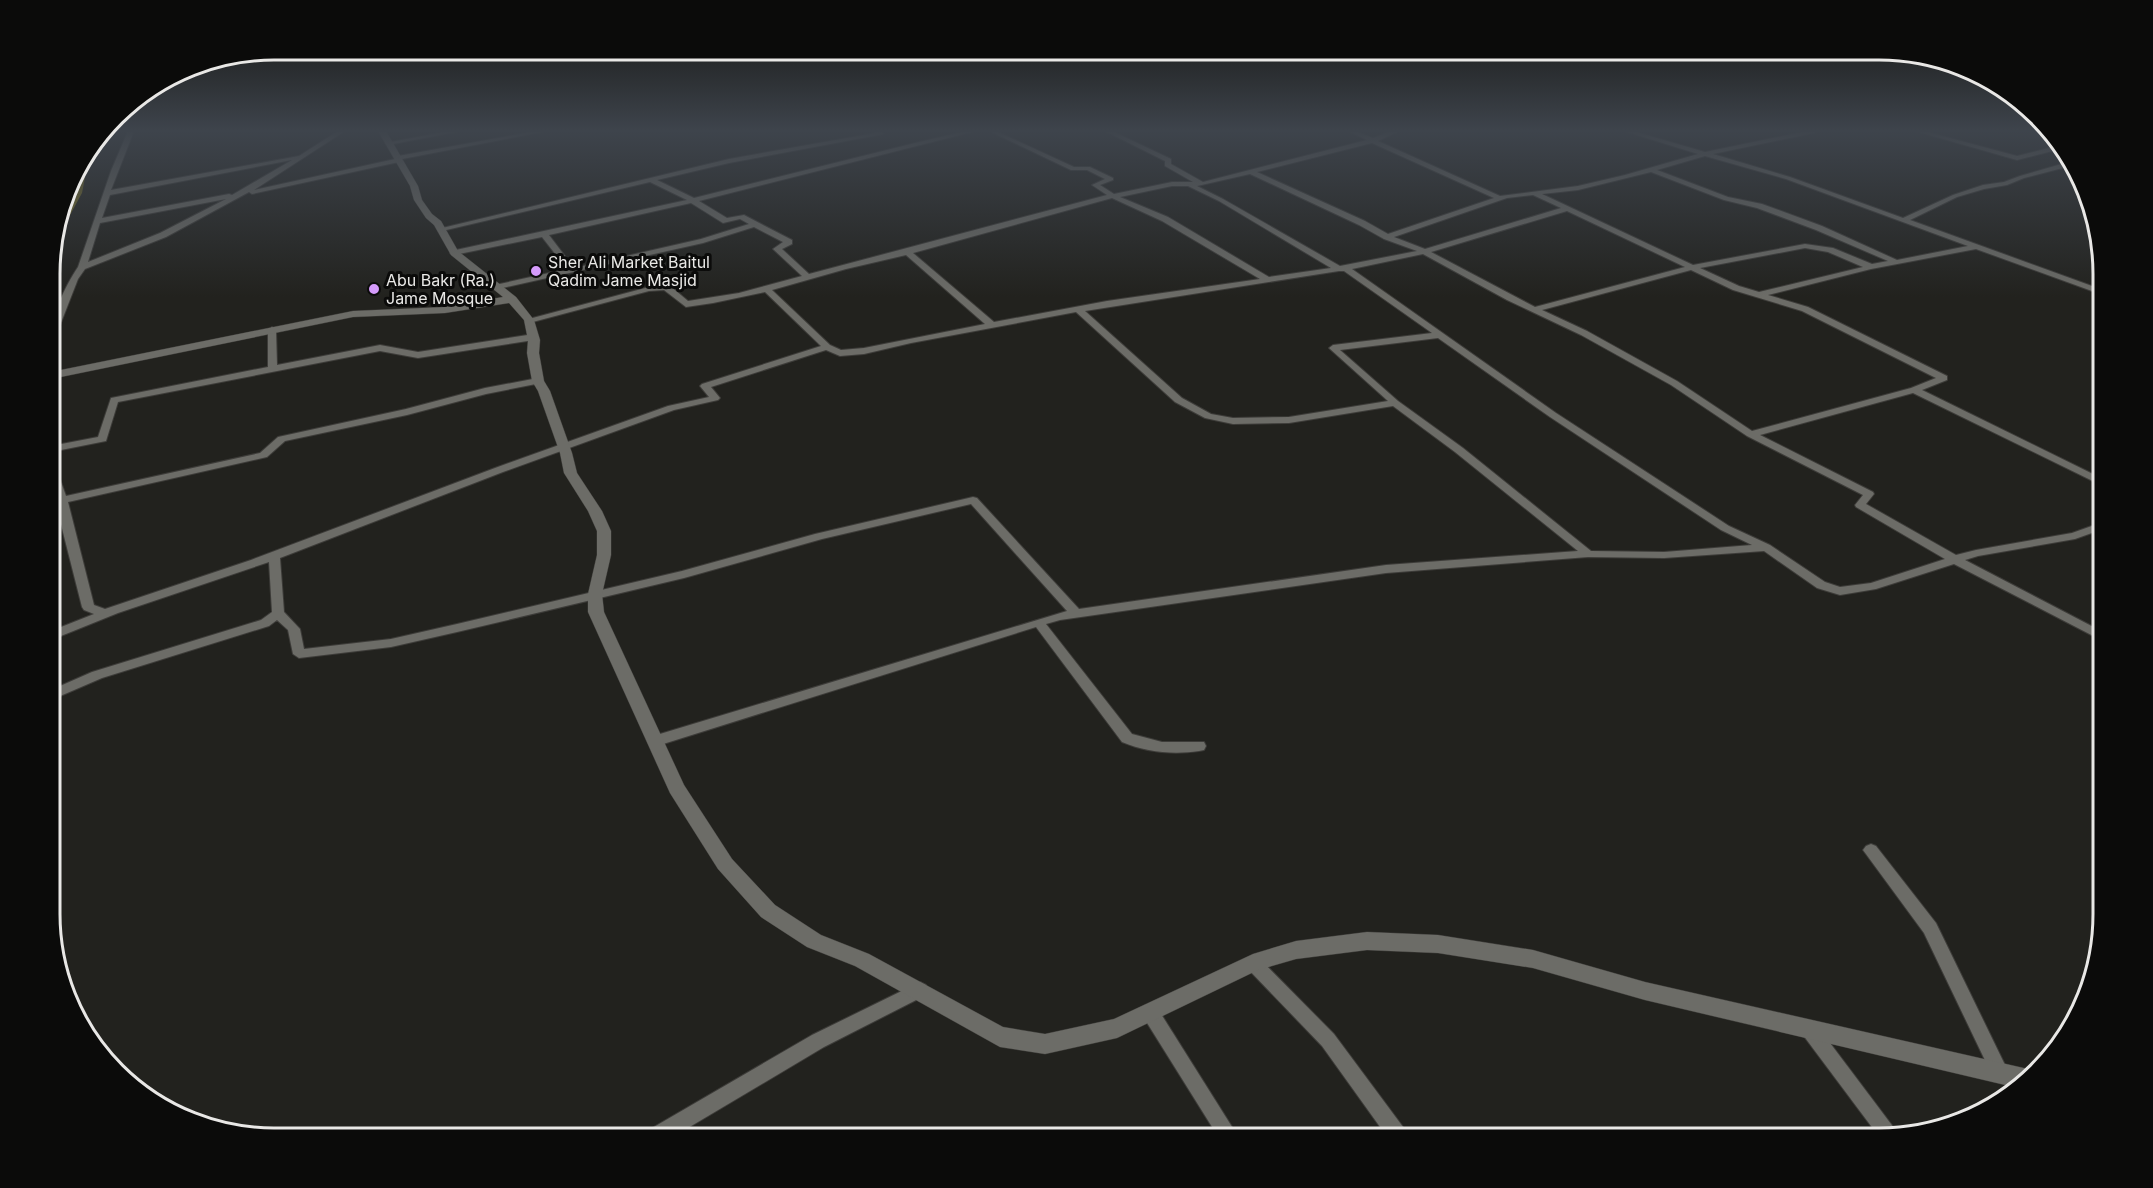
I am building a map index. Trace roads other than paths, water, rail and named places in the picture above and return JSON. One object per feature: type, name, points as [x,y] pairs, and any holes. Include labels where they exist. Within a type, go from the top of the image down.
[{"type":"street","points":[[60,315],[74,279],[82,267],[110,186]]},
{"type":"street","points":[[107,193],[141,186]]},
{"type":"street","points":[[82,267],[163,235],[253,186]]},
{"type":"street","points":[[98,221],[240,194],[265,186]]},
{"type":"street","points":[[414,186],[418,200],[442,229],[454,253],[505,293],[532,328],[533,353],[538,381],[544,391],[567,453],[566,462],[569,473],[594,506],[604,531],[606,552],[595,594],[596,612],[676,788],[725,864],[768,911],[814,941],[862,960],[920,990],[1000,1037],[1045,1044],[1117,1028],[1253,963],[1296,950],[1367,941],[1438,944],[1533,959],[1645,991],[2017,1078]]},
{"type":"street","points":[[442,229],[624,186]]},
{"type":"street","points":[[665,186],[726,221],[741,217],[789,242],[777,249],[807,277]]},
{"type":"street","points":[[454,253],[620,219],[747,186]]},
{"type":"street","points":[[1097,186],[1113,196],[1165,219],[1266,279]]},
{"type":"street","points":[[60,447],[102,439],[114,400],[380,348],[418,355],[532,328],[649,288],[666,287],[686,304],[705,303],[766,289],[864,261],[908,252],[1113,196],[1160,186]]},
{"type":"street","points":[[1193,186],[1342,269],[1441,335],[1553,415],[1725,528],[1766,547],[1821,585],[1840,591],[1872,586],[1976,553],[2075,536],[2093,529]]},
{"type":"street","points":[[1280,186],[1362,223],[1387,237],[1422,250],[1674,383],[1751,434],[1869,494],[1860,505],[1954,559],[2093,632]]},
{"type":"street","points":[[1474,186],[1500,198]]},
{"type":"street","points":[[1387,237],[1500,198],[1584,186]]},
{"type":"street","points":[[1694,186],[1726,199],[1759,206],[1819,228],[1896,262]]},
{"type":"street","points":[[1811,186],[2093,289]]},
{"type":"street","points":[[1904,220],[1955,196],[1987,186]]},
{"type":"street","points":[[1534,193],[1737,288],[1805,309],[1944,378],[1914,390],[1751,434]]},
{"type":"street","points":[[766,289],[827,347],[840,353],[864,351],[1078,309],[1342,269],[1408,256],[1566,209]]},
{"type":"street","points":[[60,374],[353,314],[445,310],[505,293],[572,270],[703,241],[753,225]]},
{"type":"street","points":[[544,234],[572,270]]},
{"type":"street","points":[[1537,309],[1689,267],[1805,246],[1830,250],[1871,267]]},
{"type":"street","points":[[1761,294],[1871,267],[1977,247]]},
{"type":"street","points":[[908,252],[992,325]]},
{"type":"street","points":[[1078,309],[1186,407],[1216,419],[1238,422],[1269,421],[1323,416],[1395,403]]},
{"type":"street","points":[[272,330],[273,369]]},
{"type":"street","points":[[1441,335],[1334,348],[1395,403],[1467,457],[1588,554]]},
{"type":"street","points":[[60,632],[106,614],[274,556],[671,408],[715,398],[705,386],[827,347]]},
{"type":"street","points":[[62,500],[263,455],[282,440],[407,412],[485,391],[538,381]]},
{"type":"street","points":[[1914,390],[2093,478]]},
{"type":"street","points":[[60,494],[88,607],[106,614]]},
{"type":"street","points":[[274,556],[278,613],[294,629],[299,654],[391,643],[684,574],[829,533],[973,500],[1077,614]]},
{"type":"street","points":[[655,741],[904,663],[1077,614],[1386,569],[1588,554],[1664,555],[1766,547]]},
{"type":"street","points":[[60,691],[97,675],[265,623],[278,613]]},
{"type":"street","points":[[1039,623],[1127,738],[1138,744],[1163,745],[1183,750],[1199,746]]},
{"type":"street","points":[[1871,850],[1930,928],[2000,1074]]},
{"type":"street","points":[[1253,963],[1328,1040],[1393,1128]]},
{"type":"street","points":[[671,1128],[818,1041],[920,990]]},
{"type":"street","points":[[1150,1012],[1224,1128]]},
{"type":"street","points":[[1809,1029],[1883,1128]]},
{"type":"place","name":"Sher Ali Market Baitul Qadim Jame Masjid","points":[[536,271]]},
{"type":"place","name":"Abu Bakr (Ra.) Jame Mosque","points":[[374,289]]}]
